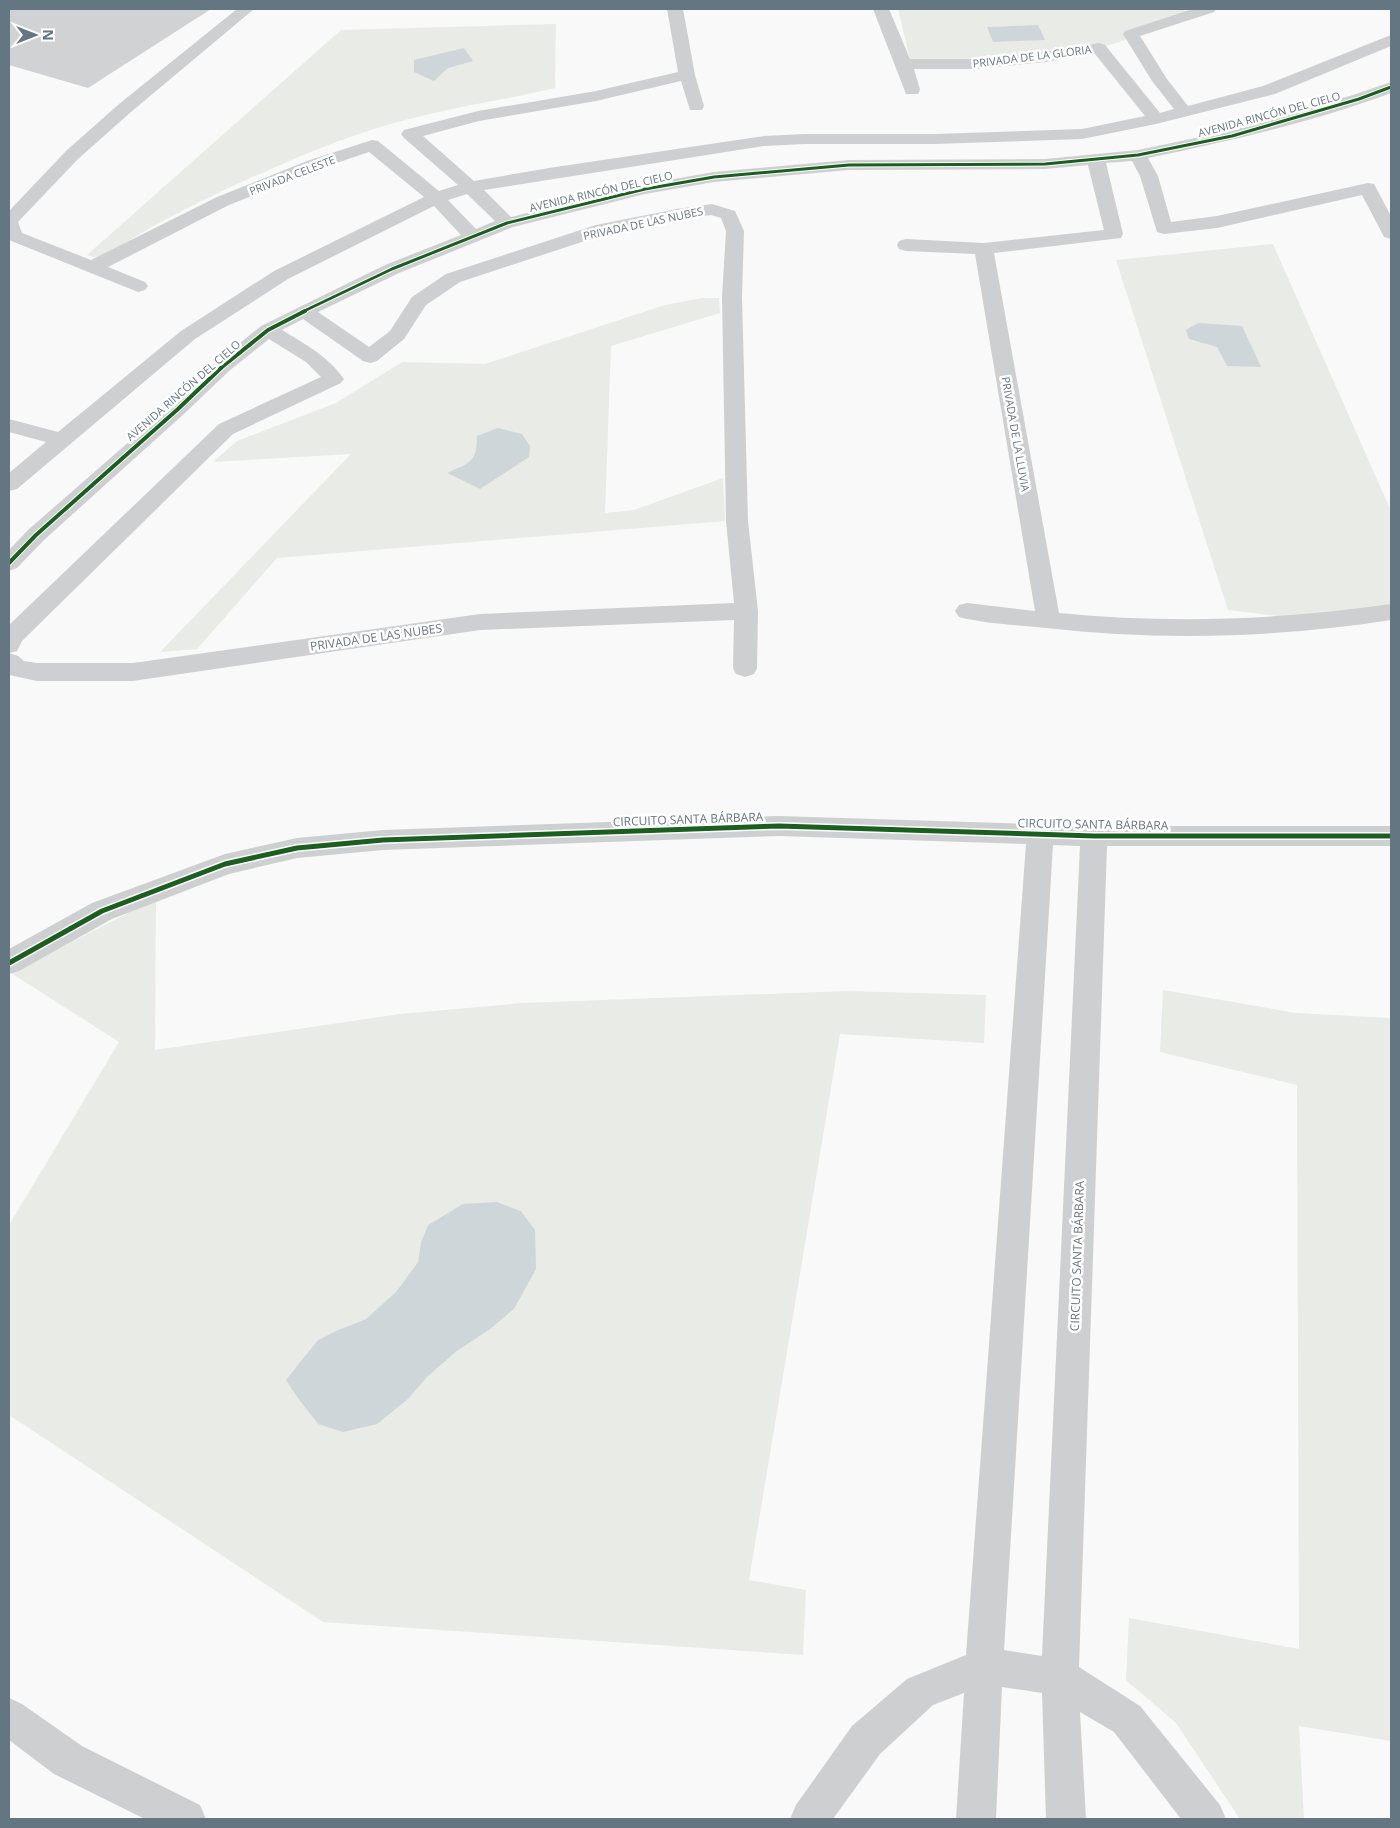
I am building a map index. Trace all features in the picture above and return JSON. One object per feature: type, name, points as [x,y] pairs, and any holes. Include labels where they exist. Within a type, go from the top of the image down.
[{"type":"street","points":[[138,286],[14,236],[9,222],[72,155],[125,108],[246,9]]},
{"type":"street","points":[[675,9],[687,75],[696,106]]},
{"type":"street","points":[[881,9],[904,64],[912,90]]},
{"type":"street","points":[[1184,111],[1160,82],[1132,34],[1208,9]]},
{"type":"street","name":"AVENIDA RINCÓN DEL CIELO","points":[[9,484],[188,335],[281,275],[436,198],[470,188],[613,163],[764,141],[805,139],[962,139],[1082,134],[1156,119],[1269,90],[1390,41]]},
{"type":"street","name":"PRIVADA DE LA GLORIA","points":[[904,64],[978,64],[1045,57],[1100,48],[1156,119]]},
{"type":"street","points":[[507,223],[410,134],[478,116],[596,96],[687,75]]},
{"type":"street","name":"AVENIDA RINCÓN DEL CIELO","points":[[9,563],[36,535],[178,409],[222,367],[268,330],[392,268],[507,223],[645,189],[714,177],[849,165],[1045,164],[1138,155],[1232,136],[1360,99],[1391,87]]},
{"type":"street","name":"PRIVADA CELESTE","points":[[93,267],[223,201],[314,165],[372,145],[436,198],[472,236]]},
{"type":"street","points":[[1138,155],[1149,176],[1164,228],[1217,222],[1368,188],[1391,232]]},
{"type":"street","points":[[906,245],[984,249],[1114,234],[1096,160]]},
{"type":"street","name":"PRIVADA DE LAS NUBES","points":[[304,311],[370,357],[397,335],[419,301],[453,278],[596,231],[712,209],[729,215],[735,231],[732,297],[737,521],[746,611],[745,668]]},
{"type":"street","name":"PRIVADA DE LA LLUVIA","points":[[984,249],[1048,620]]},
{"type":"street","points":[[9,646],[10,638],[226,429],[334,379],[313,358],[268,330]]},
{"type":"street","points":[[9,425],[61,440]]},
{"type":"street","name":"PRIVADA DE LAS NUBES","points":[[9,662],[17,669],[37,672],[133,672],[480,622],[746,611]]},
{"type":"street","points":[[967,611],[1131,627],[1224,628],[1317,623],[1391,612]]},
{"type":"street","name":"CIRCUITO SANTA BÁRBARA","points":[[9,963],[111,908],[225,864],[297,848],[383,840],[779,826],[1094,836],[1391,836]]},
{"type":"street","name":"CIRCUITO SANTA BÁRBARA","points":[[976,1819],[984,1666],[1040,833]]},
{"type":"street","name":"CIRCUITO SANTA BÁRBARA","points":[[1066,1819],[1060,1677],[1094,836]]},
{"type":"street","points":[[810,1819],[866,1740],[920,1692],[984,1666],[1060,1677],[1127,1719],[1206,1819]]},
{"type":"street","points":[[9,1717],[68,1760],[186,1819]]},
{"type":"shaded area","points":[[898,9],[1220,9],[1097,49],[912,67]],"holes":[[[1038,25],[1044,40],[987,28],[987,27]]]},
{"type":"shaded area","points":[[556,24],[555,88],[421,116],[350,137],[282,164],[202,201],[168,218],[101,259],[87,255],[341,30]]},
{"type":"shaded area","points":[[1038,25],[1045,40],[993,42],[987,27]]},
{"type":"shaded area","points":[[464,48],[473,61],[448,68],[434,81],[414,72],[414,60]]},
{"type":"shaded area","points":[[1273,244],[1391,511],[1391,607],[1368,612],[1294,618],[1228,610],[1116,260]],"holes":[[[1217,347],[1260,366],[1227,366]]]},
{"type":"shaded area","points":[[702,298],[719,298],[720,313],[611,346],[605,513],[634,510],[723,478],[725,521],[277,558],[197,649],[160,652],[351,454],[213,462],[237,441],[336,403],[402,362],[485,364],[665,305]],"holes":[[[477,452],[480,489],[447,473],[470,462]]]},
{"type":"shaded area","points":[[1198,323],[1242,326],[1261,367],[1227,366],[1217,347],[1189,339],[1186,330]]},
{"type":"shaded area","points":[[498,428],[522,434],[530,446],[529,457],[480,489],[447,473],[471,461],[476,452],[477,436]]},
{"type":"shaded area","points":[[156,899],[155,1050],[400,1014],[523,1003],[848,991],[986,995],[984,1043],[840,1034],[749,1580],[806,1590],[803,1655],[323,1622],[9,1415],[9,1225],[119,1042],[11,973]],"holes":[[[497,1202],[521,1211],[535,1230],[514,1309],[489,1330],[457,1351],[427,1377],[408,1399],[318,1424],[287,1380],[318,1340],[366,1319],[396,1292],[418,1262],[421,1242],[428,1225],[444,1216]]]},
{"type":"shaded area","points":[[1163,990],[1296,1013],[1391,1018],[1391,1741],[1299,1726],[1304,1819],[1240,1819],[1176,1723],[1126,1680],[1129,1618],[1299,1649],[1297,1085],[1160,1052]]},
{"type":"shaded area","points":[[497,1202],[521,1211],[535,1230],[536,1269],[514,1309],[489,1330],[457,1351],[427,1377],[408,1399],[377,1424],[343,1432],[318,1424],[286,1380],[318,1340],[366,1319],[396,1292],[418,1262],[421,1242],[428,1225],[463,1204]]},
{"type":"building","points":[[9,9],[211,9],[88,88],[9,65]]},
{"type":"cycle path","points":[[9,563],[36,535],[178,409],[222,367],[268,330],[392,269],[507,223],[645,189],[714,177],[849,165],[1045,164],[1138,155],[1232,136],[1359,99],[1391,87]]},
{"type":"cycle path","points":[[9,963],[102,911],[225,864],[297,848],[383,840],[779,826],[1094,836],[1391,836]]}]
